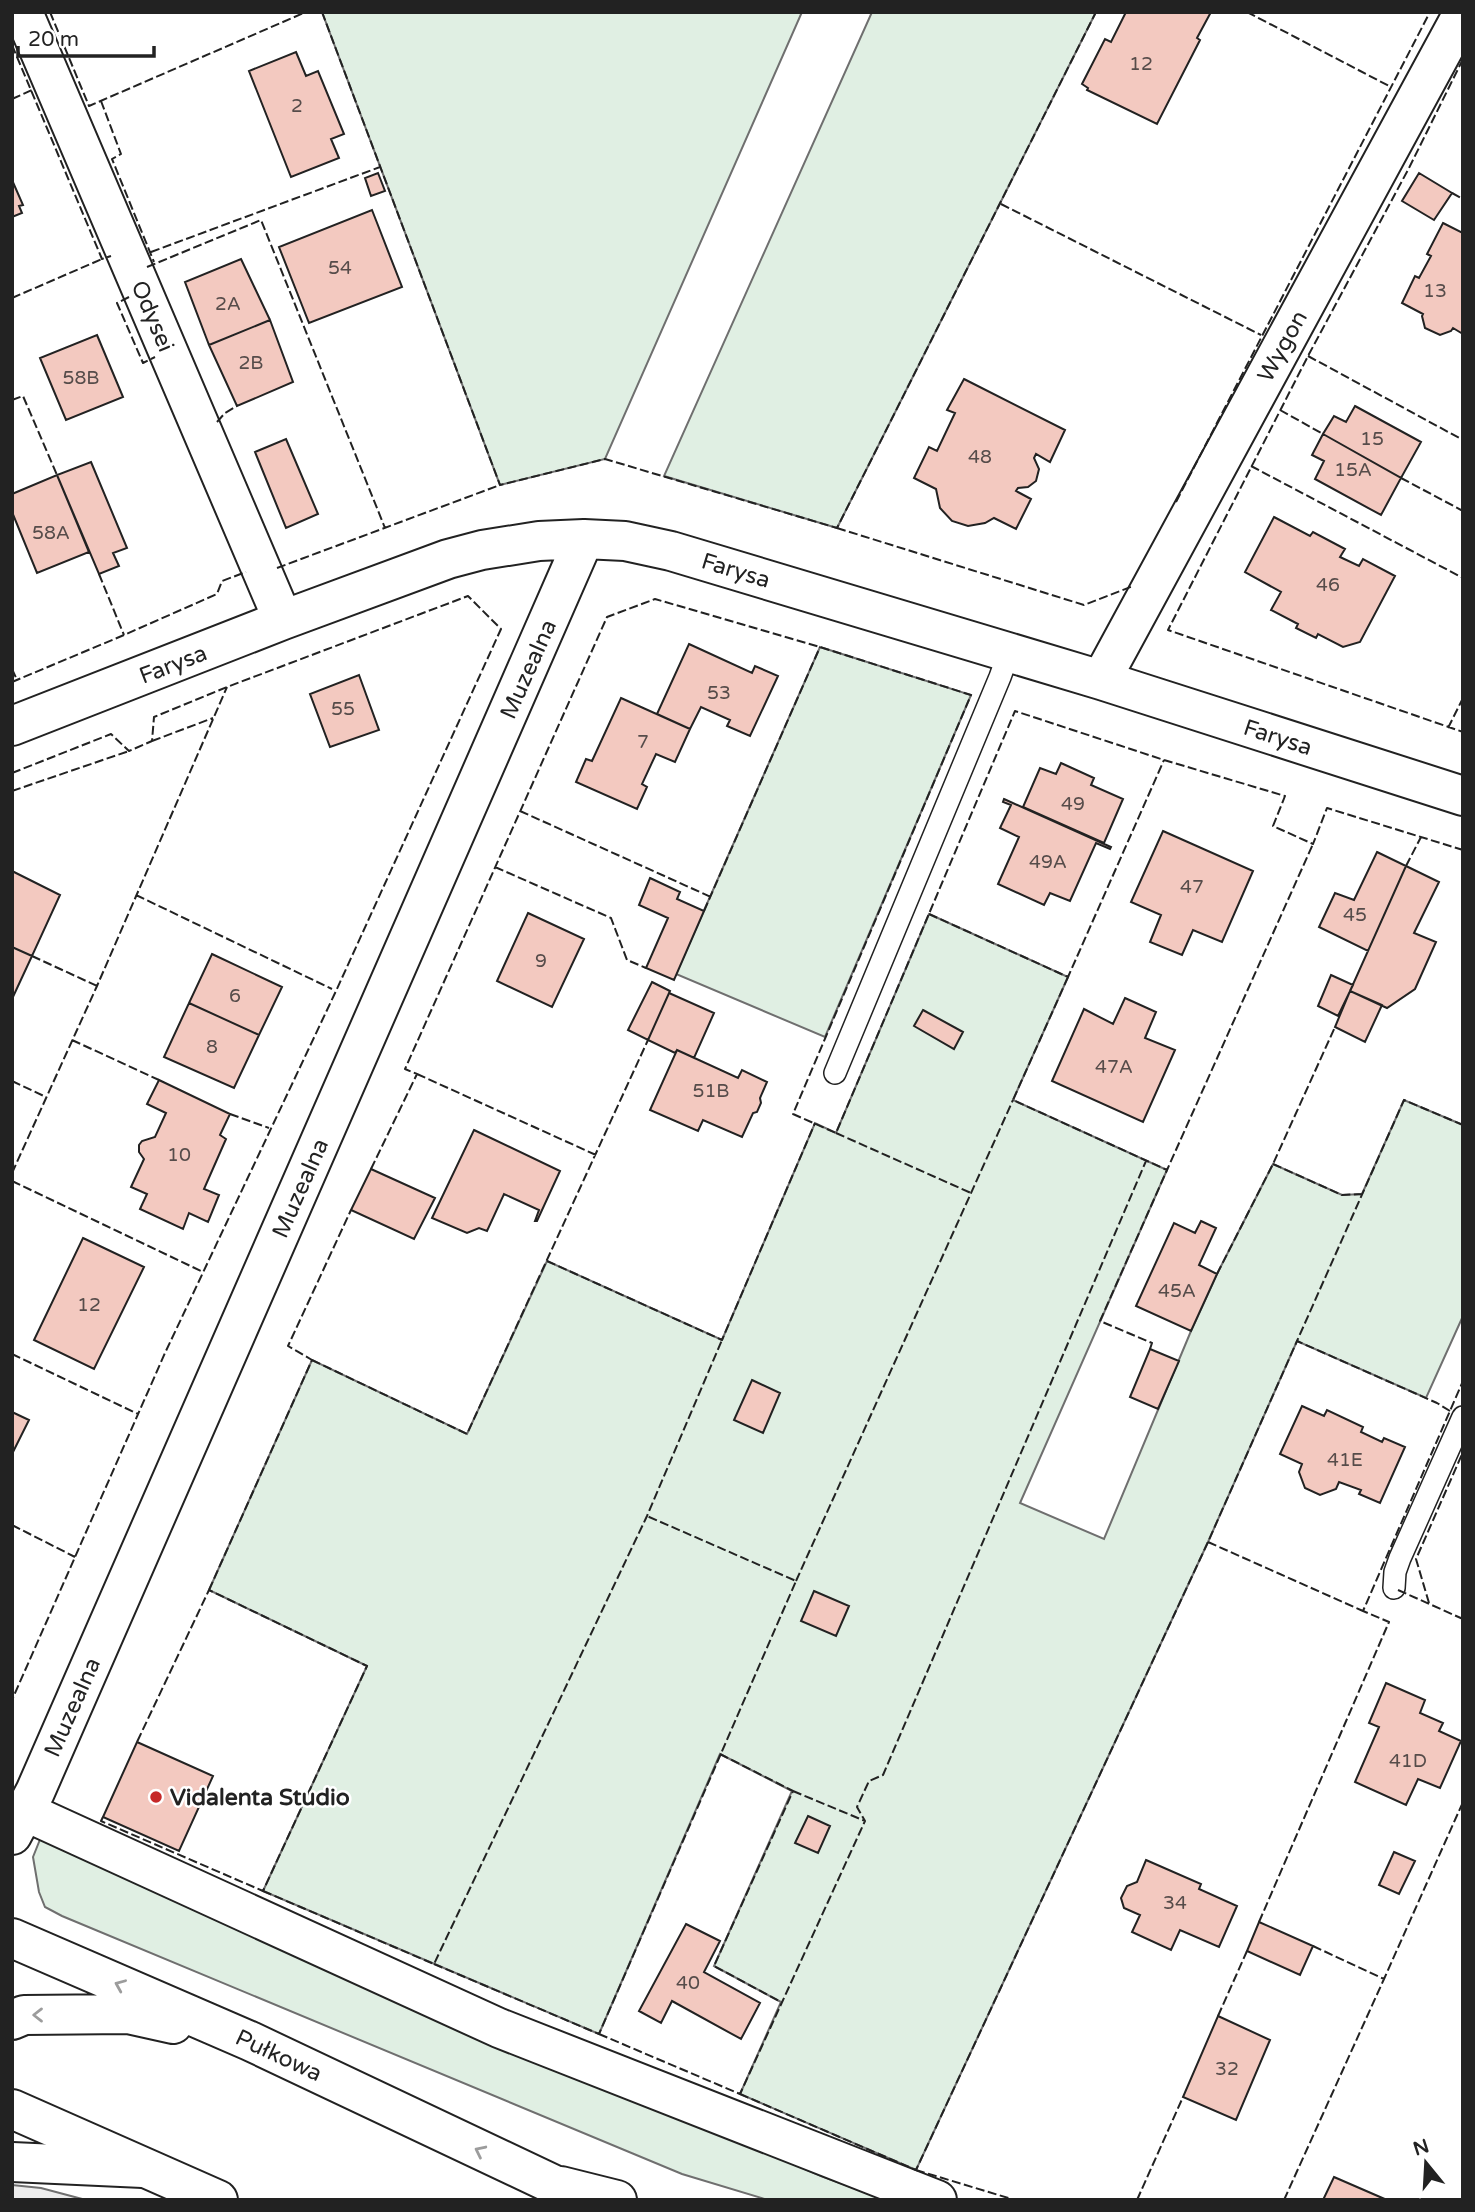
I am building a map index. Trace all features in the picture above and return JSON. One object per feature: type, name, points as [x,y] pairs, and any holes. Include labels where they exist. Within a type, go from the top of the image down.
[{"type":"main road","name":"Odysei","points":[[23,12],[283,620]]},
{"type":"main road","name":"Wygon","points":[[1101,680],[1463,13]]},
{"type":"main road","name":"Muzealna","points":[[16,1817],[35,1792],[584,540]]},
{"type":"main road","name":"Farysa","points":[[12,726],[448,559],[482,550],[539,541],[625,541],[671,551],[1009,652],[1463,796]]},
{"type":"main road","points":[[16,1817],[499,2028],[937,2200]]},
{"type":"main road","name":"Pułkowa","points":[[12,1938],[250,2041],[542,2181]]},
{"type":"main road","points":[[12,2020],[24,2015],[128,2014],[250,2041]]},
{"type":"main road","points":[[12,2109],[218,2200]]},
{"type":"main road","points":[[12,2162],[146,2168]]},
{"type":"main road","points":[[542,2181],[586,2200]]},
{"type":"main road","points":[[542,2181],[617,2200]]},
{"type":"lane","points":[[835,1073],[1009,652]]},
{"type":"lane","points":[[1394,1588],[1395,1572],[1400,1558],[1463,1417]]},
{"type":"green space","points":[[322,12],[802,12],[605,459],[500,485]]},
{"type":"green space","points":[[872,12],[1096,12],[837,528],[664,476]]},
{"type":"green space","points":[[820,647],[971,695],[825,1037],[676,974]]},
{"type":"green space","points":[[929,914],[1068,977],[1013,1100],[1167,1170],[1020,1503],[1104,1539],[1191,1331],[1273,1164],[1342,1195],[1362,1194],[1404,1100],[1463,1125],[1463,1316],[1426,1398],[1297,1341],[1208,1542],[916,2170],[740,2094],[781,2002],[714,1966],[792,1791],[720,1754],[599,2034],[263,1891],[367,1666],[209,1590],[312,1360],[467,1434],[547,1261],[722,1340],[815,1123],[836,1133]]},
{"type":"green space","points":[[41,1837],[821,2176],[886,2200],[768,2200],[682,2174],[62,1916],[45,1907],[39,1892],[33,1857]]},
{"type":"shaded area","points":[[12,2185],[41,2188],[86,2200],[12,2200]]},
{"type":"building","points":[[1126,12],[1211,12],[1197,38],[1200,40],[1157,124],[1087,90],[1082,84],[1105,39],[1111,42]]},
{"type":"building","points":[[296,52],[306,76],[318,71],[344,134],[331,139],[339,158],[291,177],[249,71]]},
{"type":"building","points":[[378,173],[385,191],[371,196],[365,178]]},
{"type":"building","points":[[1419,173],[1452,193],[1434,220],[1402,201]]},
{"type":"building","points":[[12,180],[23,205],[19,206],[22,213],[12,217]]},
{"type":"building","points":[[372,210],[402,287],[309,323],[279,247]]},
{"type":"building","points":[[1443,223],[1463,233],[1463,334],[1453,328],[1440,335],[1425,328],[1423,314],[1402,303],[1415,276],[1419,278],[1431,256],[1427,254]]},
{"type":"building","points":[[241,259],[270,320],[209,345],[185,282]]},
{"type":"building","points":[[270,320],[293,382],[237,406],[209,345]]},
{"type":"building","points":[[97,335],[123,397],[66,420],[40,358]]},
{"type":"building","points":[[964,379],[1065,430],[1050,462],[1036,454],[1034,458],[1039,469],[1036,481],[1016,491],[1031,499],[1016,529],[994,518],[985,523],[968,526],[952,521],[940,508],[936,489],[914,478],[929,447],[937,451],[955,413],[947,410]]},
{"type":"building","points":[[1355,406],[1421,442],[1401,478],[1323,434],[1334,416],[1346,422]]},
{"type":"building","points":[[1323,434],[1401,478],[1381,515],[1315,479],[1324,461],[1312,455]]},
{"type":"building","points":[[286,439],[318,514],[286,528],[255,452]]},
{"type":"building","points":[[91,462],[127,548],[113,553],[119,566],[99,574],[57,475]]},
{"type":"building","points":[[57,475],[89,552],[37,573],[12,512],[12,494]]},
{"type":"building","points":[[1274,517],[1310,536],[1313,532],[1345,549],[1340,557],[1359,566],[1363,559],[1395,576],[1360,642],[1343,647],[1318,634],[1316,638],[1296,628],[1298,624],[1271,610],[1281,592],[1245,572]]},
{"type":"building","points":[[689,644],[752,673],[755,666],[778,676],[750,736],[727,726],[730,720],[701,707],[690,729],[657,714]]},
{"type":"building","points":[[359,675],[379,730],[330,747],[310,694]]},
{"type":"building","points":[[621,698],[690,729],[675,762],[656,754],[642,784],[647,787],[637,809],[576,782],[586,759],[592,761]]},
{"type":"building","points":[[1061,763],[1094,778],[1091,785],[1123,799],[1104,843],[1023,807],[1040,768],[1056,774]]},
{"type":"building","points":[[1004,799],[1111,847],[1110,849],[1096,843],[1070,901],[1050,893],[1044,905],[998,884],[1019,837],[1000,828],[1011,805],[1003,802]]},
{"type":"building","points":[[1163,831],[1253,871],[1222,942],[1193,930],[1182,955],[1150,942],[1161,915],[1131,902]]},
{"type":"building","points":[[1377,852],[1406,866],[1368,951],[1319,927],[1335,893],[1354,900]]},
{"type":"building","points":[[1406,866],[1439,882],[1414,933],[1436,942],[1415,989],[1387,1008],[1350,991]]},
{"type":"building","points":[[12,871],[60,895],[32,956],[12,947]]},
{"type":"building","points":[[650,878],[680,892],[677,899],[704,911],[674,980],[646,968],[668,918],[639,905]]},
{"type":"building","points":[[528,913],[584,939],[552,1007],[497,981]]},
{"type":"building","points":[[12,947],[32,956],[12,999]]},
{"type":"building","points":[[212,954],[282,987],[259,1035],[189,1003]]},
{"type":"building","points":[[1331,975],[1353,985],[1338,1016],[1318,1006]]},
{"type":"building","points":[[652,982],[670,991],[648,1040],[628,1030]]},
{"type":"building","points":[[1350,991],[1382,1005],[1365,1042],[1335,1027]]},
{"type":"building","points":[[669,993],[714,1013],[694,1058],[677,1050],[675,1053],[648,1040]]},
{"type":"building","points":[[1125,998],[1156,1012],[1145,1038],[1175,1050],[1143,1122],[1052,1081],[1084,1009],[1113,1024]]},
{"type":"building","points":[[189,1003],[259,1035],[234,1088],[164,1057]]},
{"type":"building","points":[[923,1010],[963,1032],[954,1049],[914,1026]]},
{"type":"building","points":[[677,1050],[738,1078],[742,1070],[767,1082],[757,1112],[753,1113],[742,1137],[703,1120],[698,1131],[650,1110]]},
{"type":"building","points":[[159,1080],[230,1114],[220,1135],[226,1139],[204,1189],[219,1195],[208,1222],[189,1213],[183,1229],[140,1209],[147,1194],[131,1187],[144,1159],[139,1152],[139,1145],[142,1141],[155,1137],[166,1113],[147,1104]]},
{"type":"building","points":[[474,1130],[560,1171],[537,1221],[539,1210],[504,1194],[487,1231],[479,1228],[467,1233],[432,1218]]},
{"type":"building","points":[[371,1169],[435,1198],[414,1239],[351,1210]]},
{"type":"building","points":[[1201,1221],[1216,1228],[1199,1265],[1217,1274],[1191,1331],[1136,1306],[1174,1223],[1195,1233]]},
{"type":"building","points":[[83,1238],[144,1267],[94,1369],[34,1340]]},
{"type":"building","points":[[1150,1349],[1179,1361],[1158,1409],[1130,1397]]},
{"type":"building","points":[[752,1380],[780,1393],[763,1433],[734,1420]]},
{"type":"building","points":[[1302,1406],[1324,1416],[1327,1410],[1363,1427],[1361,1432],[1382,1442],[1384,1438],[1405,1447],[1380,1503],[1359,1494],[1361,1490],[1339,1482],[1336,1489],[1320,1495],[1305,1488],[1299,1472],[1302,1464],[1280,1454]]},
{"type":"building","points":[[12,1412],[29,1420],[12,1454]]},
{"type":"building","points":[[814,1591],[849,1606],[836,1636],[801,1621]]},
{"type":"building","points":[[1386,1683],[1425,1700],[1420,1713],[1443,1723],[1439,1731],[1461,1741],[1440,1788],[1418,1779],[1406,1805],[1355,1782],[1379,1727],[1369,1723]]},
{"type":"building","points":[[137,1742],[213,1776],[179,1851],[103,1817]]},
{"type":"building","points":[[808,1816],[830,1826],[818,1853],[795,1843]]},
{"type":"building","points":[[1394,1852],[1415,1861],[1399,1894],[1379,1885]]},
{"type":"building","points":[[1146,1860],[1201,1884],[1199,1889],[1237,1906],[1219,1947],[1180,1930],[1171,1950],[1132,1932],[1140,1915],[1124,1908],[1121,1898],[1127,1886],[1137,1882]]},
{"type":"building","points":[[1259,1922],[1313,1946],[1300,1975],[1247,1951]]},
{"type":"building","points":[[686,1924],[720,1941],[704,1972],[760,2003],[741,2039],[672,2001],[661,2023],[639,2011]]},
{"type":"building","points":[[1218,2016],[1270,2040],[1236,2120],[1183,2097]]},
{"type":"building","points":[[1334,2177],[1387,2200],[1323,2200]]},
{"type":"fence","points":[[50,12],[89,106],[306,12]]},
{"type":"fence","points":[[322,12],[500,485],[605,459],[837,528],[1096,12]]},
{"type":"fence","points":[[1247,12],[1391,87]]},
{"type":"fence","points":[[1176,502],[1430,12]]},
{"type":"fence","points":[[12,45],[102,259],[111,256]]},
{"type":"fence","points":[[1463,59],[1168,630],[1463,732]]},
{"type":"fence","points":[[12,99],[32,90]]},
{"type":"fence","points":[[101,101],[121,154],[112,159],[154,262]]},
{"type":"fence","points":[[151,252],[380,167]]},
{"type":"fence","points":[[1452,193],[1463,199]]},
{"type":"fence","points":[[1001,204],[1261,335]]},
{"type":"fence","points":[[147,267],[261,220],[385,528]]},
{"type":"fence","points":[[12,298],[102,259]]},
{"type":"fence","points":[[129,297],[117,303],[143,363],[155,357]]},
{"type":"fence","points":[[1308,356],[1463,440]]},
{"type":"fence","points":[[12,400],[23,396],[57,475]]},
{"type":"fence","points":[[217,422],[237,406]]},
{"type":"fence","points":[[1280,410],[1323,434]]},
{"type":"fence","points":[[1251,466],[1463,578]]},
{"type":"fence","points":[[1401,478],[1463,511]]},
{"type":"fence","points":[[277,568],[500,485]]},
{"type":"fence","points":[[837,528],[1084,605],[1133,586]]},
{"type":"fence","points":[[12,682],[217,594],[222,581],[246,572]]},
{"type":"fence","points":[[99,574],[124,635]]},
{"type":"fence","points":[[12,773],[111,734],[129,751],[152,741],[154,717],[468,596],[501,629],[336,991],[165,1353],[12,1700]]},
{"type":"fence","points":[[371,1169],[417,1074],[405,1069],[607,617],[655,599],[971,695],[793,1114],[836,1133],[1015,711],[1285,796],[1273,826],[1313,844],[1327,808],[1463,850]]},
{"type":"fence","points":[[704,911],[820,647]]},
{"type":"fence","points":[[12,669],[17,680]]},
{"type":"fence","points":[[12,1173],[227,687]]},
{"type":"fence","points":[[1448,728],[1463,698]]},
{"type":"fence","points":[[152,741],[213,718]]},
{"type":"fence","points":[[12,791],[129,751]]},
{"type":"fence","points":[[929,914],[1068,977],[1164,760]]},
{"type":"fence","points":[[520,811],[711,897]]},
{"type":"fence","points":[[1406,866],[1421,837]]},
{"type":"fence","points":[[1068,977],[1013,1100],[1167,1170],[1313,844]]},
{"type":"fence","points":[[495,867],[611,918],[627,960],[646,968]]},
{"type":"fence","points":[[136,895],[332,989]]},
{"type":"fence","points":[[32,956],[97,986]]},
{"type":"fence","points":[[1217,1274],[1273,1164],[1335,1027]]},
{"type":"fence","points":[[72,1040],[159,1080]]},
{"type":"fence","points":[[312,1360],[467,1434],[648,1040]]},
{"type":"fence","points":[[417,1074],[596,1155]]},
{"type":"fence","points":[[12,1081],[46,1097]]},
{"type":"fence","points":[[796,1581],[1013,1100]]},
{"type":"fence","points":[[1450,1411],[1297,1341],[1404,1100],[1463,1125]]},
{"type":"fence","points":[[230,1114],[269,1128]]},
{"type":"fence","points":[[547,1261],[722,1340],[815,1123]]},
{"type":"fence","points":[[836,1133],[971,1193]]},
{"type":"fence","points":[[599,2034],[740,2094],[865,1821],[857,1807],[869,1781],[883,1775],[1146,1161]]},
{"type":"fence","points":[[1273,1164],[1342,1195],[1363,1194]]},
{"type":"fence","points":[[1150,1349],[1152,1343],[1100,1321],[1167,1170]]},
{"type":"fence","points":[[12,1181],[203,1272]]},
{"type":"fence","points":[[209,1590],[312,1360],[288,1346],[351,1210]]},
{"type":"fence","points":[[263,1891],[434,1964],[647,1516],[722,1340]]},
{"type":"fence","points":[[740,2094],[916,2170],[1208,1542],[1297,1341]]},
{"type":"fence","points":[[12,1354],[138,1414]]},
{"type":"fence","points":[[1259,1922],[1389,1622],[1363,1611],[1463,1381]]},
{"type":"fence","points":[[1429,1603],[1416,1559],[1463,1452]]},
{"type":"fence","points":[[434,1964],[599,2034],[796,1581],[647,1516]]},
{"type":"fence","points":[[12,1525],[75,1557]]},
{"type":"fence","points":[[1208,1542],[1363,1611]]},
{"type":"fence","points":[[103,1817],[101,1821],[263,1891],[367,1666],[209,1590],[137,1742]]},
{"type":"fence","points":[[1398,1590],[1463,1619]]},
{"type":"fence","points":[[720,1754],[793,1791],[714,1966],[781,2002]]},
{"type":"fence","points":[[793,1791],[865,1821]]},
{"type":"fence","points":[[1313,1946],[1384,1979],[1463,1802]]},
{"type":"fence","points":[[1218,2016],[1247,1951]]},
{"type":"fence","points":[[1284,2200],[1384,1979]]},
{"type":"fence","points":[[1137,2200],[1183,2097]]},
{"type":"fence","points":[[916,2170],[1015,2200]]},
{"type":"fence","points":[[1461,2200],[1463,2196]]},
{"type":"place","name":"Vidalenta Studio","points":[[156,1797]]}]
